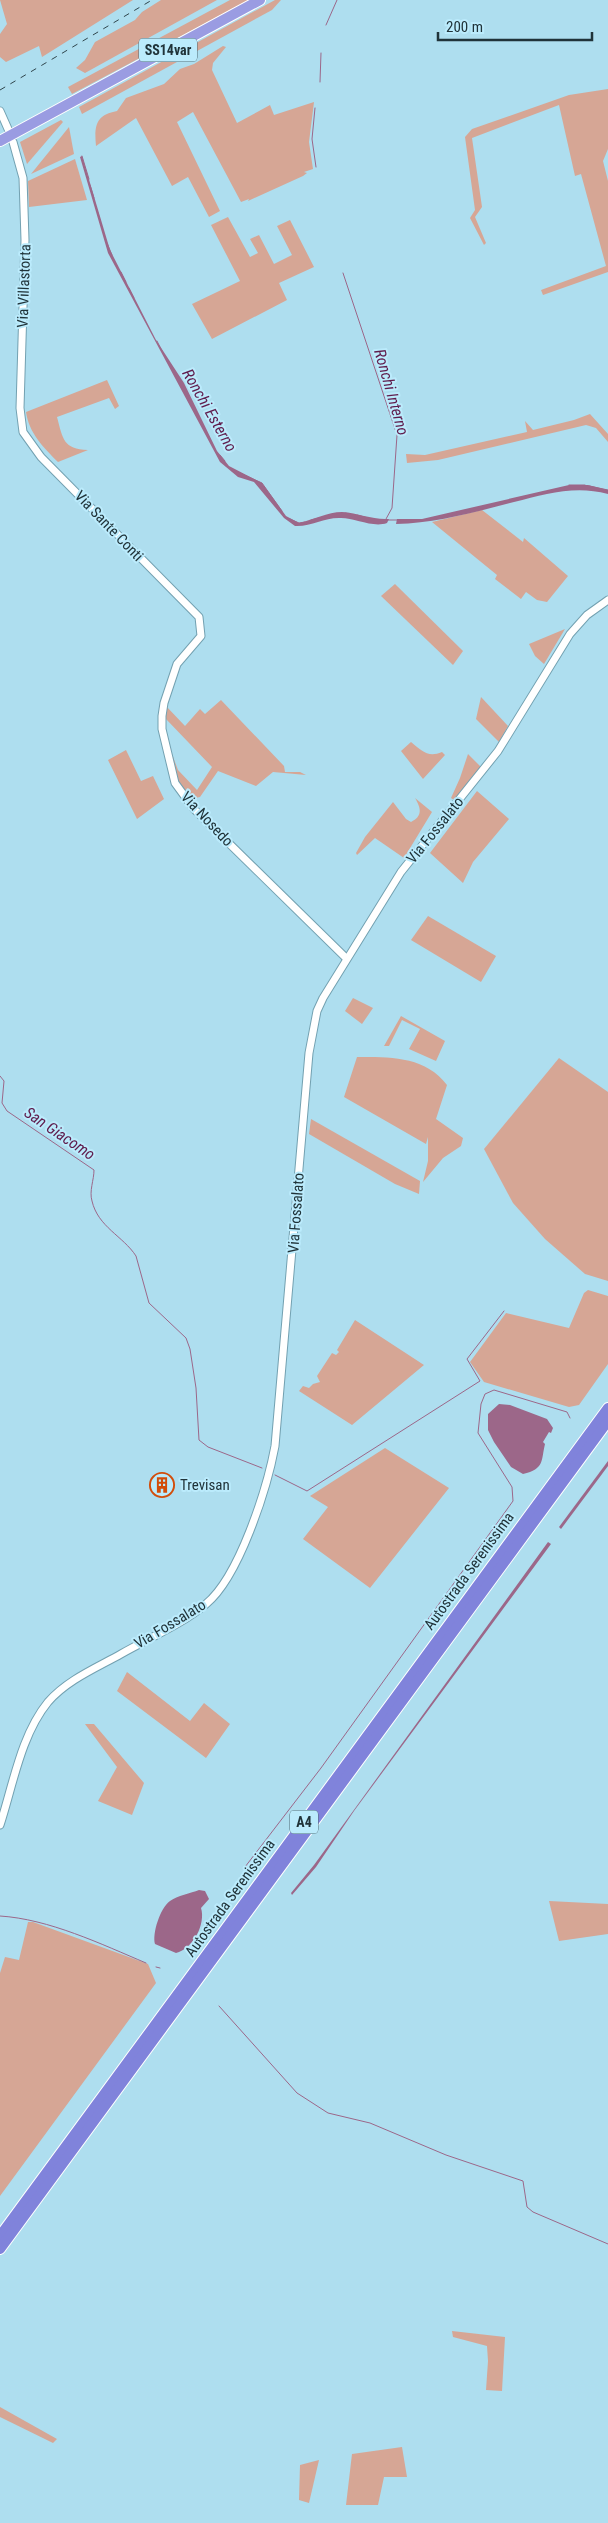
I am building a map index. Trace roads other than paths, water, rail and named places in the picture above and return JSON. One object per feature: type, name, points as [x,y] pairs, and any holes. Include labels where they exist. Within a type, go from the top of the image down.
[{"type":"highway","name":"SS14var","points":[[0,141],[260,0]]},
{"type":"highway","name":"Autostrada Serenissima","points":[[0,2236],[608,1408]]},
{"type":"highway","name":"Autostrada Serenissima","points":[[0,2249],[608,1421]]},
{"type":"street","points":[[0,111],[8,129]]},
{"type":"street","name":"Via Villastorta","points":[[13,142],[23,186],[25,277],[20,408],[24,432]]},
{"type":"street","name":"Via Sante Conti","points":[[24,432],[41,457],[199,617]]},
{"type":"street","name":"Via Fossalato","points":[[0,1825],[32,1728],[50,1700],[78,1678],[194,1614],[221,1590],[234,1570],[268,1475],[275,1446],[309,1053],[320,1005],[346,958],[414,853],[498,751],[570,634],[587,615],[608,600]]},
{"type":"street","name":"Via Nosedo","points":[[199,617],[201,636],[177,664],[164,702],[162,729],[175,783],[194,809],[346,958]]},
{"type":"waterway","name":"Ronchi Interno","points":[[326,25],[337,0]]},
{"type":"waterway","name":"Ronchi Interno","points":[[320,82],[321,53]]},
{"type":"waterway","name":"Ronchi Interno","points":[[315,108],[312,139],[316,167]]},
{"type":"waterway","name":"Ronchi Esterno","points":[[82,156],[89,179]]},
{"type":"waterway","name":"Ronchi Esterno","points":[[90,185],[94,198]]},
{"type":"waterway","name":"Ronchi Esterno","points":[[96,207],[100,220]]},
{"type":"waterway","name":"Ronchi Esterno","points":[[107,243],[112,255]]},
{"type":"waterway","name":"Ronchi Esterno","points":[[121,272],[126,282]]},
{"type":"waterway","name":"Ronchi Interno","points":[[343,273],[397,435],[392,508],[386,519]]},
{"type":"waterway","name":"Ronchi Esterno","points":[[129,288],[134,298]]},
{"type":"waterway","name":"Ronchi Esterno","points":[[157,341],[162,351]]},
{"type":"waterway","name":"Ronchi Esterno","points":[[220,455],[225,461]]},
{"type":"waterway","name":"Ronchi Esterno","points":[[240,473],[262,483],[282,511]]},
{"type":"waterway","name":"Ronchi Esterno","points":[[569,485],[585,485]]},
{"type":"waterway","name":"Ronchi Esterno","points":[[589,486],[608,490]]},
{"type":"waterway","name":"Ronchi Esterno","points":[[326,516],[346,513]]},
{"type":"waterway","name":"Ronchi Esterno","points":[[357,515],[368,518]]},
{"type":"waterway","name":"Ronchi Esterno","points":[[311,520],[319,518]]},
{"type":"waterway","name":"Ronchi Esterno","points":[[290,519],[299,523],[305,522]]},
{"type":"waterway","name":"Ronchi Esterno","points":[[387,520],[400,520]]},
{"type":"waterway","name":"San Giacomo","points":[[0,1076],[4,1081],[2,1103],[7,1111],[94,1170],[91,1193],[95,1210],[105,1225],[136,1256],[149,1303],[186,1338],[190,1349],[196,1388],[199,1440],[208,1447],[262,1468]]},
{"type":"waterway","points":[[275,1475],[307,1491],[480,1381],[467,1359],[504,1311]]},
{"type":"waterway","points":[[245,1867],[321,1768],[513,1501],[512,1487],[478,1433],[481,1404],[485,1394],[494,1390],[567,1412],[570,1418]]},
{"type":"waterway","points":[[0,1916],[18,1918],[56,1927],[146,1963]]},
{"type":"waterway","points":[[156,1967],[160,1968]]},
{"type":"waterway","points":[[219,2006],[297,2093],[328,2113],[370,2123],[446,2155],[523,2181],[527,2207],[533,2212],[608,2244]]},
{"type":"railway","points":[[0,90],[152,0]]},
{"type":"place","name":"Trevisan","points":[[162,1485]]}]
